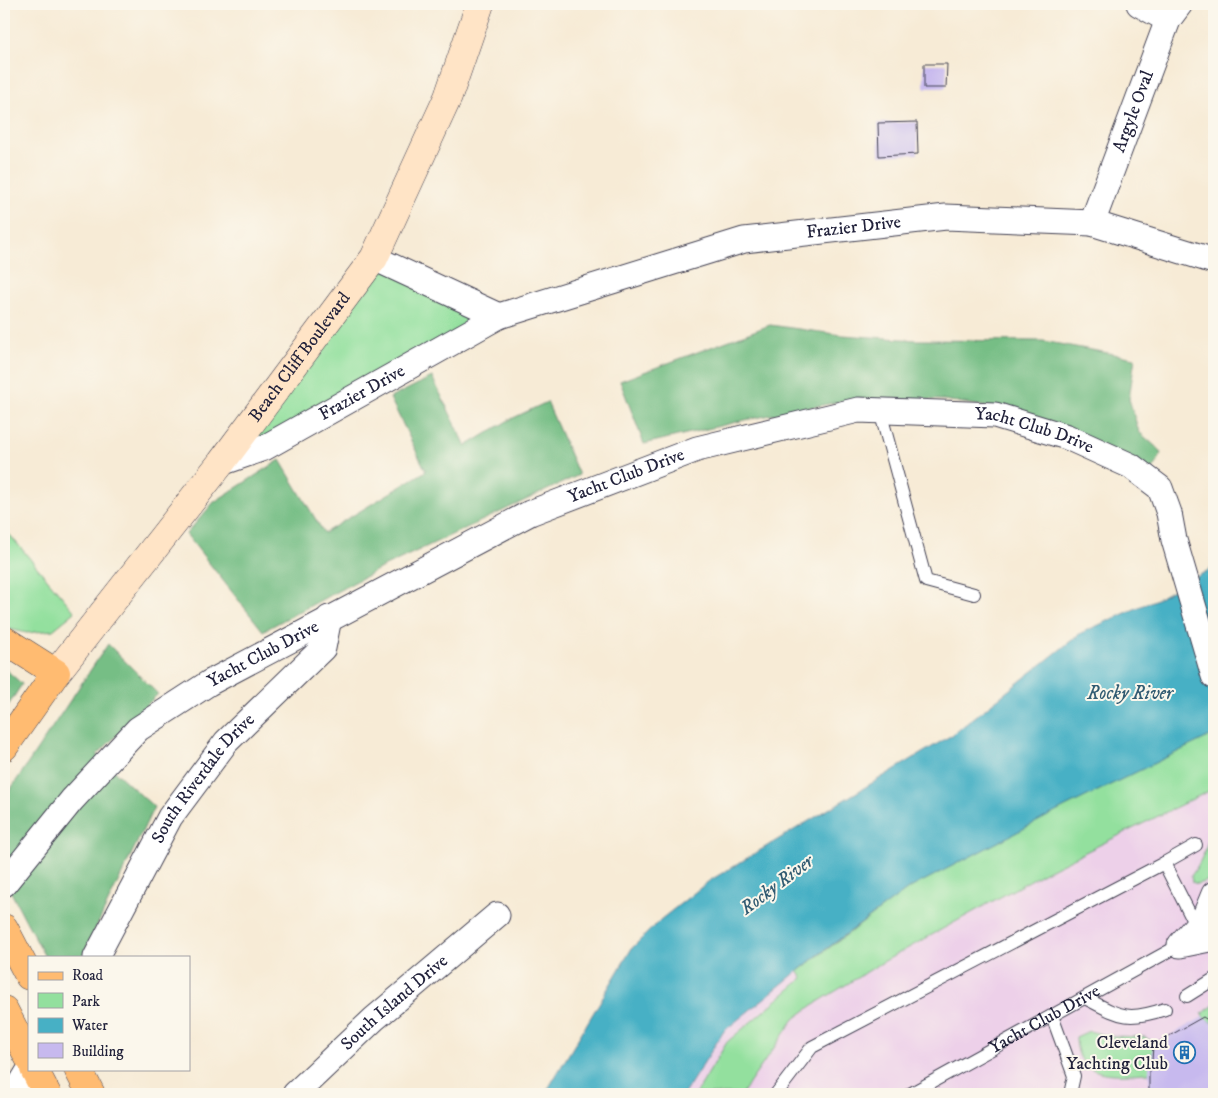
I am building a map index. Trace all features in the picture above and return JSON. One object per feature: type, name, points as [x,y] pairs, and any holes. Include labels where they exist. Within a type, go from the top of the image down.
[{"type":"main road","points":[[4,640],[56,673],[4,747]]},
{"type":"main road","points":[[4,928],[28,974]]},
{"type":"main road","points":[[4,1010],[28,1056]]},
{"type":"main road","points":[[35,1070],[47,1094]]},
{"type":"main road","points":[[79,1070],[91,1094]]},
{"type":"street","name":"Beach Cliff Boulevard","points":[[56,673],[222,463],[374,258],[448,97],[480,4]]},
{"type":"street","points":[[1139,4],[1174,12]]},
{"type":"street","name":"Argyle Oval","points":[[1092,223],[1174,12]]},
{"type":"street","name":"Frazier Drive","points":[[222,463],[264,448],[499,316],[744,240],[946,217],[1092,223],[1214,261]]},
{"type":"street","points":[[374,258],[499,316]]},
{"type":"street","name":"Yacht Club Drive","points":[[4,884],[72,800],[138,729],[209,683],[530,513],[698,450],[858,410],[995,415],[1067,437],[1131,466],[1160,488],[1169,513],[1174,540],[1214,676]]},
{"type":"street","name":"South Riverdale Drive","points":[[97,956],[170,816],[226,742],[322,648],[329,618]]},
{"type":"street","name":"Yacht Club Drive","points":[[1180,945],[1205,932],[1204,916],[1214,894]]},
{"type":"street","name":"South Island Drive","points":[[295,1094],[374,1019],[497,915]]},
{"type":"street","points":[[15,1094],[29,1070]]},
{"type":"lane","points":[[880,410],[926,581],[974,594]]},
{"type":"lane","points":[[776,1094],[812,1047],[1164,863],[1196,844]]},
{"type":"lane","points":[[1164,863],[1205,932]]},
{"type":"lane","name":"Yacht Club Drive","points":[[910,1094],[1180,945]]},
{"type":"lane","points":[[1186,996],[1214,979]]},
{"type":"lane","points":[[1085,998],[1120,1016],[1141,1017],[1165,1009]]},
{"type":"lane","points":[[1052,1016],[1074,1076],[1070,1094]]},
{"type":"shaded area","points":[[1214,734],[1214,1094],[684,1094],[724,1031],[814,958]]},
{"type":"green space","points":[[374,258],[499,316],[221,463]]},
{"type":"green space","points":[[770,325],[842,335],[916,340],[1043,341],[1135,358],[1129,399],[1139,432],[1162,452],[1152,471],[1007,410],[944,400],[854,399],[745,420],[644,444],[620,381]]},
{"type":"green space","points":[[432,377],[466,446],[509,420],[547,402],[579,475],[381,568],[263,631],[186,534],[214,502],[280,460],[324,533],[426,471],[390,398]]},
{"type":"green space","points":[[4,528],[75,612],[53,630],[27,633],[4,628]]},
{"type":"green space","points":[[108,644],[158,694],[97,755],[154,807],[82,956],[44,956],[4,879],[4,799]]},
{"type":"green space","points":[[4,668],[22,684],[4,712]]},
{"type":"green space","points":[[1214,734],[1214,809],[1211,790],[1049,870],[883,962],[813,1005],[794,1019],[742,1094],[696,1094],[727,1042],[803,978],[798,971],[908,889],[1067,806]]},
{"type":"green space","points":[[1214,819],[1214,870],[1207,881],[1197,884],[1192,882],[1191,876],[1203,856]]},
{"type":"green space","points":[[1214,1005],[1214,1024],[1203,1017],[1202,1014]]},
{"type":"green space","points":[[1089,1031],[1109,1036],[1145,1037],[1155,1044],[1149,1073],[1112,1074],[1091,1068],[1083,1062],[1078,1052],[1076,1037]]},
{"type":"green space","points":[[4,1062],[22,1094],[4,1089]]},
{"type":"water","name":"Rocky River","points":[[1214,567],[1214,734],[1067,806],[908,889],[814,958],[724,1031],[684,1094],[545,1094],[632,948],[660,920],[709,881],[952,735],[1081,633],[1159,598]]},
{"type":"building","points":[[924,64],[947,64],[946,88],[924,88]]},
{"type":"building","points":[[917,122],[918,154],[879,156],[878,123]]},
{"type":"building","name":"Cleveland Yachting Club","points":[[1203,1017],[1214,1024],[1214,1094],[1149,1094],[1149,1063],[1152,1061],[1153,1045]]},
{"type":"place","name":"Cleveland Yachting Club","points":[[1184,1053]]}]
